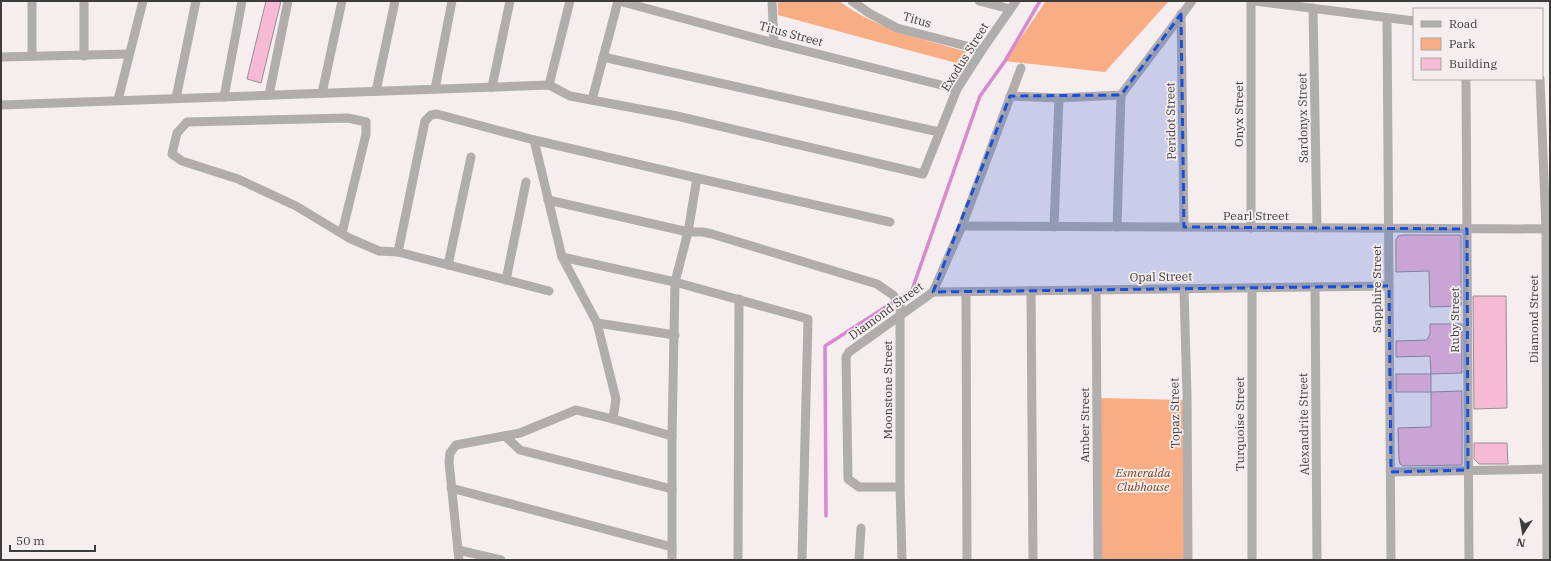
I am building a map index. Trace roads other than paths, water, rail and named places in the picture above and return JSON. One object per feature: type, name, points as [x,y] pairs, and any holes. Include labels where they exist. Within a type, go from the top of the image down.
[{"type":"street","points":[[32,1],[32,56]]},
{"type":"street","points":[[84,1],[84,56]]},
{"type":"street","points":[[118,100],[143,1]]},
{"type":"street","points":[[176,98],[196,1]]},
{"type":"street","points":[[224,97],[242,1]]},
{"type":"street","points":[[269,95],[288,1]]},
{"type":"street","points":[[322,93],[342,1]]},
{"type":"street","points":[[376,91],[395,1]]},
{"type":"street","points":[[435,89],[452,1]]},
{"type":"street","points":[[492,87],[510,1]]},
{"type":"street","points":[[549,85],[570,1]]},
{"type":"street","points":[[1,104],[549,85],[570,96],[592,100],[618,1]]},
{"type":"street","name":"Titus Street","points":[[618,1],[957,90]]},
{"type":"street","points":[[772,1],[774,43]]},
{"type":"street","name":"Titus","points":[[852,1],[869,14],[897,28],[982,50]]},
{"type":"street","points":[[979,1],[1010,9]]},
{"type":"street","name":"Exodus Street","points":[[592,100],[677,116],[923,174],[957,90],[982,50],[1016,1]]},
{"type":"street","points":[[1117,227],[1121,95],[1192,1]]},
{"type":"street","name":"Onyx Street","points":[[1250,228],[1252,1]]},
{"type":"street","points":[[1255,1],[1413,21]]},
{"type":"street","name":"Sardonyx Street","points":[[1313,8],[1317,228]]},
{"type":"street","name":"Peridot Street","points":[[1181,14],[1184,227]]},
{"type":"street","name":"Sapphire Street","points":[[1387,18],[1391,560]]},
{"type":"street","points":[[1,57],[129,54]]},
{"type":"street","points":[[603,57],[939,132]]},
{"type":"street","name":"Diamond Street","points":[[900,486],[859,487],[848,479],[846,364],[849,352],[933,292],[962,226],[1021,68]]},
{"type":"street","name":"Ruby Street","points":[[1466,80],[1469,560]]},
{"type":"street","name":"Diamond Street","points":[[1540,80],[1548,229],[1547,560]]},
{"type":"street","points":[[1010,96],[1058,98],[1121,95]]},
{"type":"street","points":[[1054,227],[1058,98]]},
{"type":"street","points":[[398,252],[425,121],[431,115],[437,114],[534,140],[890,222]]},
{"type":"street","points":[[342,233],[366,134],[366,122],[348,118],[187,122],[177,134],[172,154],[182,161],[238,179],[296,206],[342,233],[379,250],[398,252],[549,291]]},
{"type":"street","points":[[534,140],[562,257],[597,323],[616,399],[612,419]]},
{"type":"street","points":[[448,265],[471,157]]},
{"type":"street","points":[[672,560],[672,436],[676,282],[688,232],[698,178]]},
{"type":"street","points":[[506,280],[526,182]]},
{"type":"street","name":"Moonstone Street","points":[[548,200],[688,232],[703,232],[712,234],[878,284],[893,295],[900,304],[900,486],[902,560]]},
{"type":"street","name":"Pearl Street","points":[[962,226],[1548,229]]},
{"type":"street","points":[[562,257],[676,282],[808,318],[802,560]]},
{"type":"street","name":"Opal Street","points":[[933,292],[1389,286]]},
{"type":"street","name":"Alexandrite Street","points":[[1315,287],[1318,560]]},
{"type":"street","name":"Turquoise Street","points":[[1252,288],[1252,560]]},
{"type":"street","name":"Topaz Street","points":[[1184,289],[1188,396],[1188,560]]},
{"type":"street","name":"Amber Street","points":[[1096,290],[1098,560]]},
{"type":"street","points":[[1031,291],[1033,560]]},
{"type":"street","points":[[966,292],[967,560]]},
{"type":"street","points":[[738,560],[739,299]]},
{"type":"street","points":[[597,323],[675,335]]},
{"type":"street","points":[[459,560],[449,462],[450,453],[456,444],[520,433],[576,410],[672,436]]},
{"type":"street","points":[[504,436],[520,450],[672,489]]},
{"type":"street","points":[[1391,472],[1548,469]]},
{"type":"street","points":[[451,488],[672,547]]},
{"type":"street","points":[[859,560],[861,528]]},
{"type":"street","points":[[458,550],[501,560]]},
{"type":"waterway","points":[[826,516],[825,346],[912,290],[980,96],[1005,61],[1040,1]]},
{"type":"park label","name":"Esmeralda Clubhouse","points":[[1143,480]]}]
